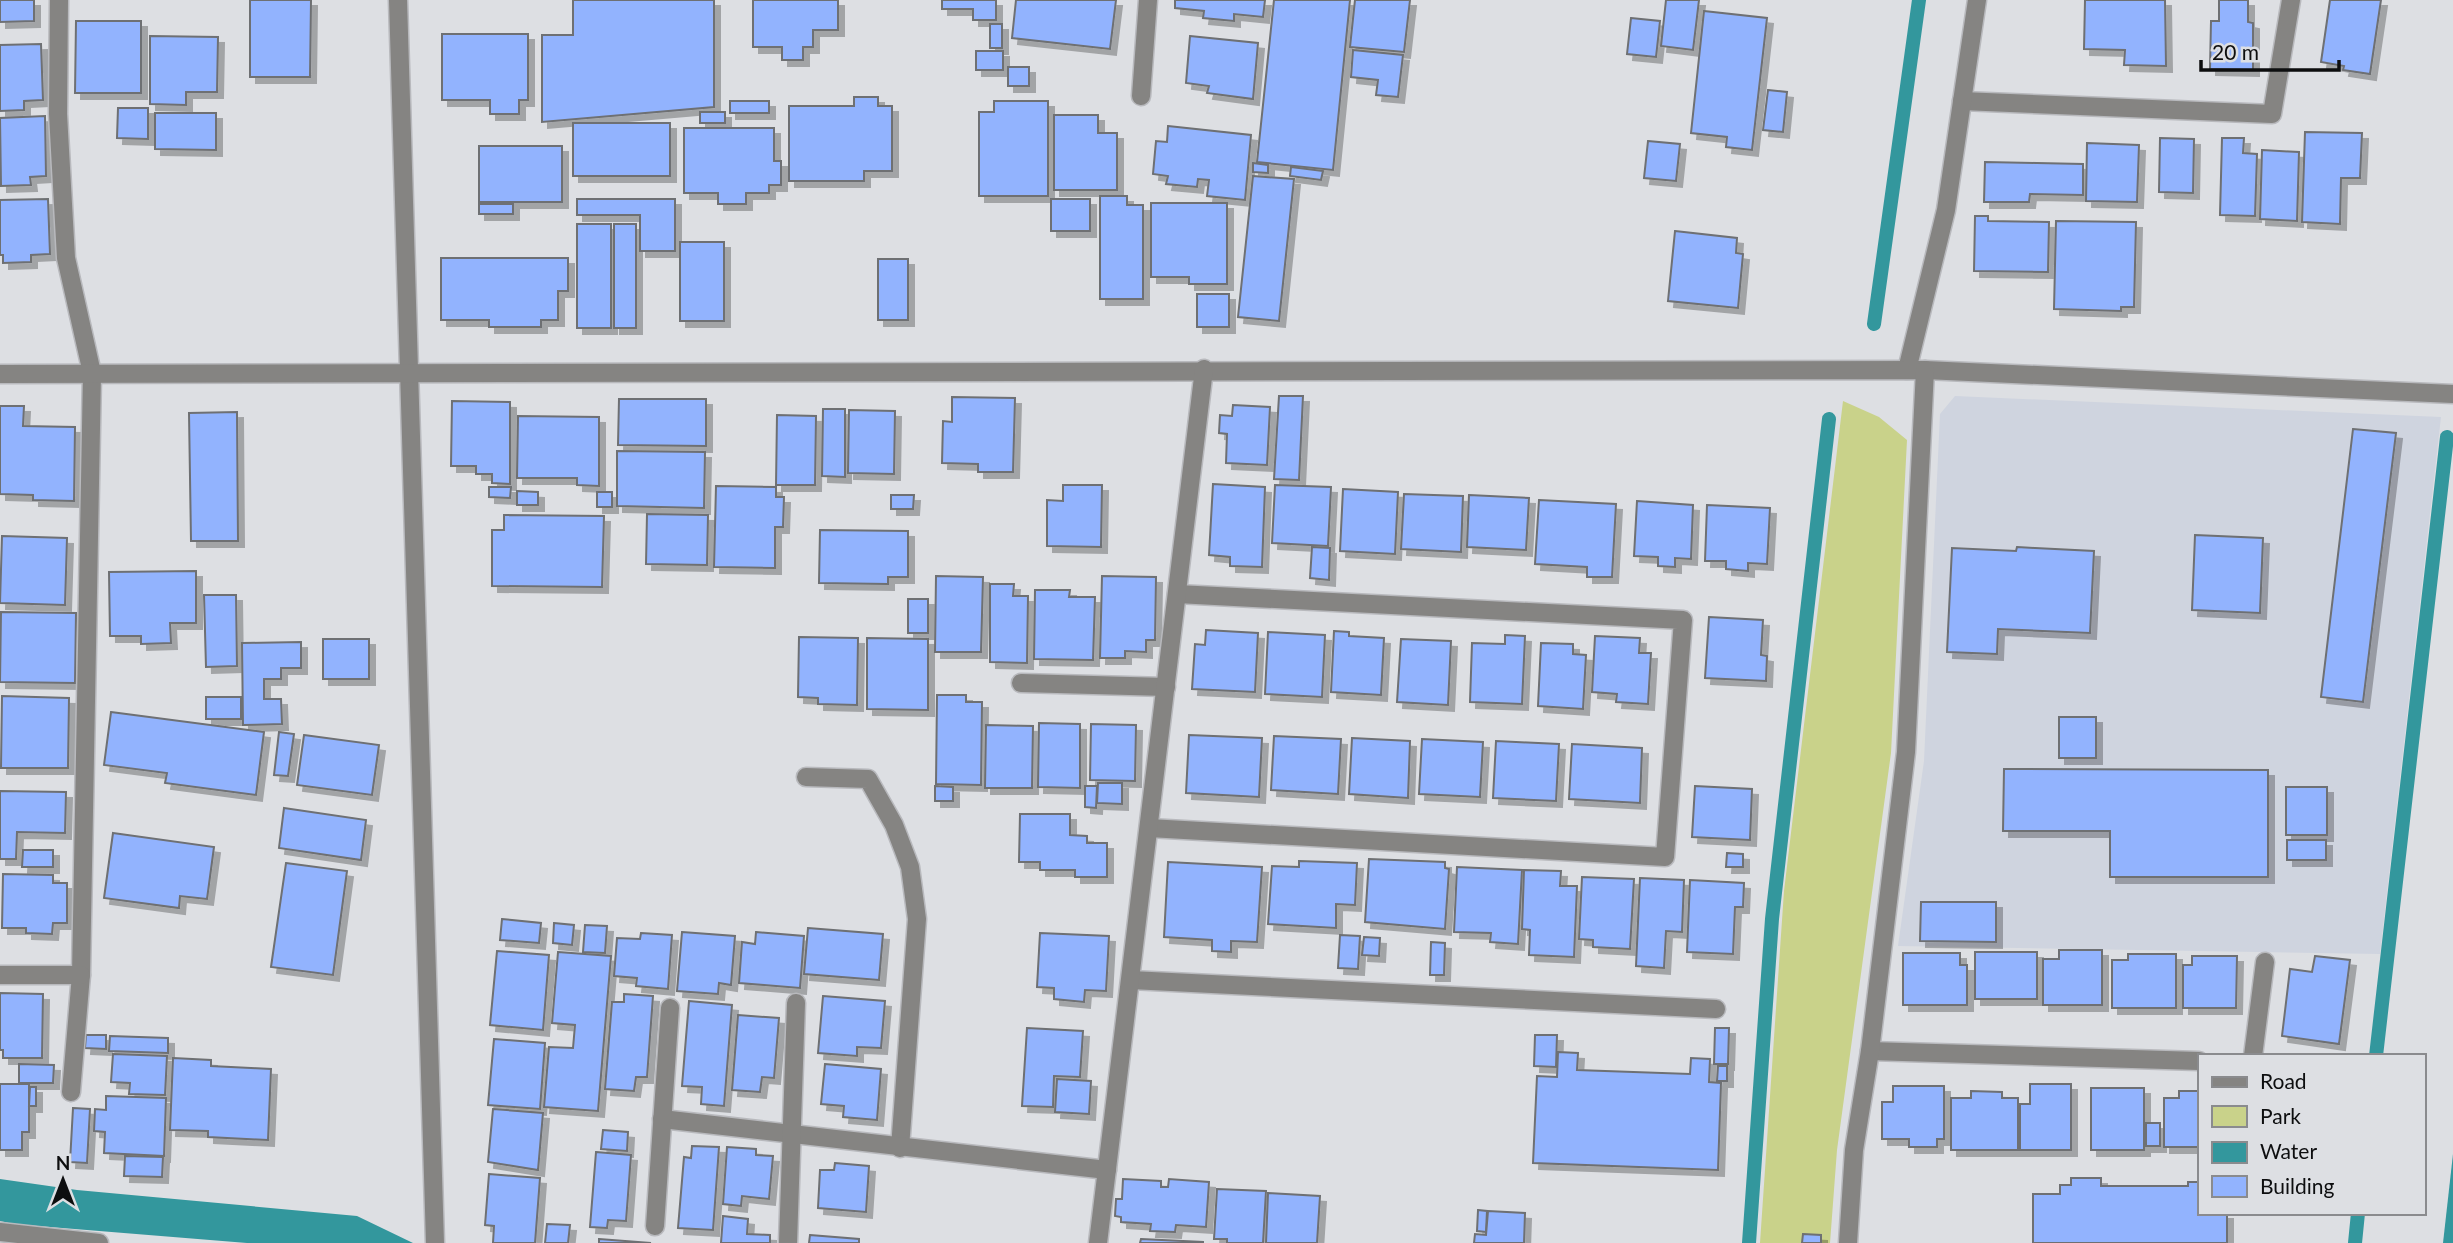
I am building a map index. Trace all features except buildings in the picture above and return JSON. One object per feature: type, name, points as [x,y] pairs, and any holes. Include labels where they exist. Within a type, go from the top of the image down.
[{"type":"street","points":[[59,0],[58,114],[66,258],[92,373],[81,975],[71,1092]]},
{"type":"street","points":[[398,0],[435,1238]]},
{"type":"street","points":[[1141,96],[1148,0]]},
{"type":"street","points":[[1848,1243],[1854,1150],[1870,1051],[1906,752],[1916,370],[1946,210],[1977,0]]},
{"type":"street","points":[[1962,101],[2272,114],[2291,0]]},
{"type":"street","points":[[0,374],[1204,369],[1916,370],[2453,394]]},
{"type":"street","points":[[1098,1243],[1204,369]]},
{"type":"street","points":[[1149,828],[1665,857],[1684,620],[1177,594]]},
{"type":"street","points":[[1021,683],[1166,687]]},
{"type":"street","points":[[806,777],[868,779],[894,825],[910,867],[917,919],[900,1148]]},
{"type":"street","points":[[2253,1054],[2264,962]]},
{"type":"street","points":[[0,975],[81,975]]},
{"type":"street","points":[[1131,980],[1716,1009]]},
{"type":"street","points":[[788,1243],[796,1003]]},
{"type":"street","points":[[655,1226],[670,1009]]},
{"type":"street","points":[[1870,1051],[2198,1061]]},
{"type":"street","points":[[662,1119],[1107,1170]]},
{"type":"street","points":[[0,1232],[99,1243]]},
{"type":"shaded area","points":[[1955,396],[2441,417],[2380,954],[1898,946],[1924,761],[1940,414]]},
{"type":"green space","points":[[1843,401],[1879,417],[1907,440],[1891,753],[1837,1150],[1830,1243],[1760,1243],[1784,891]]},
{"type":"water","points":[[2453,1154],[2453,1243],[2443,1243]]},
{"type":"water","points":[[0,1179],[77,1190],[357,1216],[413,1243],[247,1243],[13,1224],[0,1221]]},
{"type":"waterway","points":[[1874,324],[1919,0]]},
{"type":"waterway","points":[[1749,1243],[1772,919],[1829,419]]},
{"type":"waterway","points":[[2376,1054],[2447,437]]},
{"type":"waterway","points":[[2355,1243],[2358,1215]]}]
